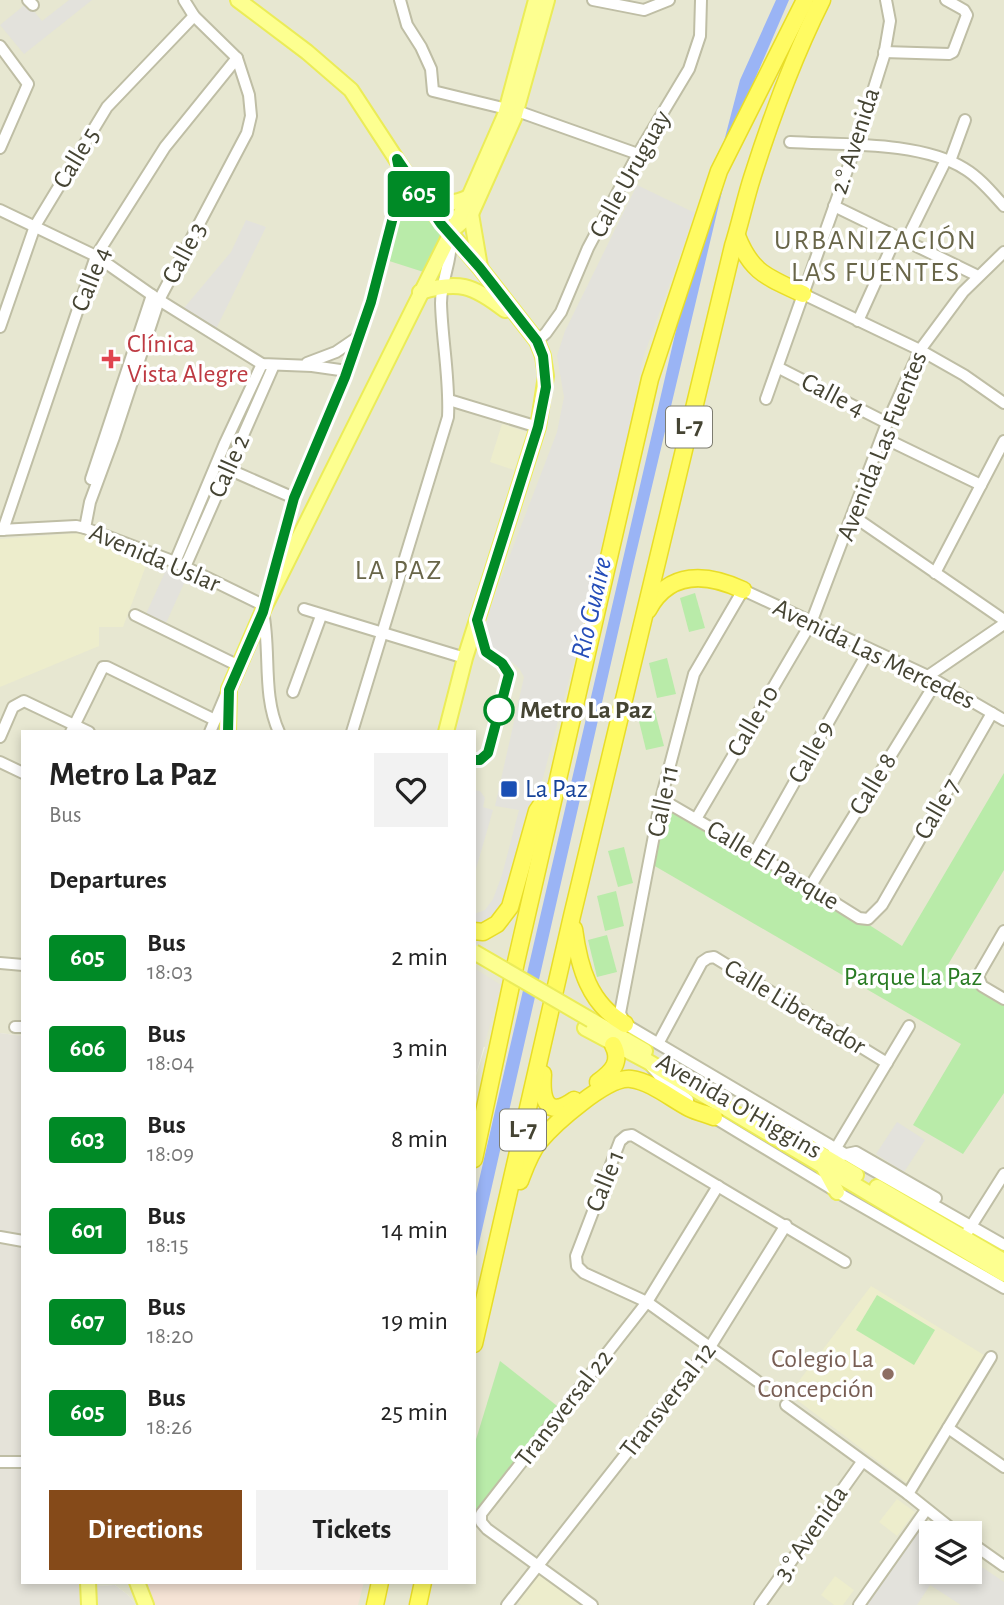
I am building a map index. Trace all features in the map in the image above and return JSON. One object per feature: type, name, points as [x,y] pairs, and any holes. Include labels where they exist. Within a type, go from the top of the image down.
[{"type":"highway","name":"L-7","points":[[476,1149],[650,379],[716,180],[805,0]]},
{"type":"highway","name":"L-7","points":[[476,1335],[572,916],[737,236],[764,143],[807,29],[822,0]]},
{"type":"highway","points":[[737,236],[745,255],[757,271],[803,294]]},
{"type":"highway","points":[[643,618],[657,597],[686,578],[705,577],[743,590]]},
{"type":"highway","points":[[476,931],[483,932],[497,924],[510,907],[537,811],[557,782]]},
{"type":"highway","points":[[572,916],[578,956],[585,979],[608,1013],[625,1024]]},
{"type":"highway","points":[[545,1038],[543,1091],[547,1102],[558,1109],[612,1072],[618,1057],[613,1045]]},
{"type":"highway","points":[[502,1221],[513,1203],[529,1157],[538,1143],[568,1115],[616,1080],[627,1078],[645,1083],[714,1117]]},
{"type":"highway","points":[[476,1109],[489,1087]]},
{"type":"highway","points":[[374,1605],[379,1584]]},
{"type":"highway","points":[[418,1605],[423,1584]]},
{"type":"main road","points":[[238,0],[343,81],[368,113],[397,159],[443,217],[450,233],[537,341],[543,356],[546,376],[538,427],[465,658],[447,730]]},
{"type":"main road","points":[[251,0],[334,62],[354,82],[426,198],[449,203],[469,197]]},
{"type":"main road","points":[[228,730],[229,690],[264,609],[419,292],[512,110],[536,0]]},
{"type":"main road","points":[[450,233],[471,214],[512,110],[547,0]]},
{"type":"main road","points":[[471,214],[480,268]]},
{"type":"main road","points":[[419,292],[442,286],[459,286],[474,290],[505,310],[515,313]]},
{"type":"main road","name":"Avenida O'Higgins","points":[[476,953],[588,1024],[613,1045],[833,1157]]},
{"type":"main road","name":"Avenida O'Higgins","points":[[476,961],[833,1157],[961,1241],[1004,1274]]},
{"type":"main road","points":[[833,1157],[837,1192]]},
{"type":"main road","name":"Avenida O'Higgins","points":[[961,1241],[1004,1261]]},
{"type":"main road","points":[[88,1584],[89,1605]]},
{"type":"main road","points":[[138,1584],[146,1605]]},
{"type":"street","name":"Calle 3","points":[[81,527],[114,437],[155,298],[247,133],[251,116],[249,95],[237,58],[194,16],[184,0]]},
{"type":"street","points":[[400,0],[407,25],[431,69],[433,91],[512,110],[638,154]]},
{"type":"street","points":[[593,0],[644,10],[669,0]]},
{"type":"street","name":"Calle Uruguay","points":[[537,341],[561,312],[589,248],[638,154],[689,69],[699,36],[701,0]]},
{"type":"street","name":"2.° Avenida","points":[[766,400],[856,145],[884,52],[890,21],[886,0]]},
{"type":"street","points":[[884,52],[953,52],[967,15],[964,9],[946,0]]},
{"type":"street","name":"Calle 5","points":[[0,327],[35,226],[107,107],[194,16]]},
{"type":"street","points":[[0,46],[28,84],[0,148]]},
{"type":"street","name":"Calle 4","points":[[1,530],[96,256],[165,147],[237,58]]},
{"type":"street","points":[[858,321],[901,239],[948,161],[965,120]]},
{"type":"street","points":[[790,142],[919,151],[948,161],[972,174],[1004,206]]},
{"type":"street","points":[[278,730],[269,697],[264,609],[294,498],[371,302],[400,183],[397,159]]},
{"type":"street","points":[[395,208],[409,199],[426,198]]},
{"type":"street","points":[[834,206],[978,276]]},
{"type":"street","points":[[0,210],[96,256],[155,298],[271,365],[313,366],[346,371]]},
{"type":"street","points":[[353,730],[448,417],[442,286],[451,244],[450,233]]},
{"type":"street","name":"Avenida Las Fuentes","points":[[811,623],[887,423],[920,350],[947,311],[1004,252]]},
{"type":"street","points":[[803,294],[920,350],[964,375],[1004,403]]},
{"type":"street","points":[[271,365],[309,363],[337,352],[360,335]]},
{"type":"street","name":"Calle 2","points":[[180,565],[228,468],[271,365]]},
{"type":"street","name":"Calle 2","points":[[180,565],[225,443],[271,365]]},
{"type":"street","name":"Calle 4","points":[[779,368],[887,423]]},
{"type":"street","points":[[449,400],[538,427]]},
{"type":"street","name":"Calle 4","points":[[882,437],[981,485]]},
{"type":"street","points":[[935,573],[1004,441]]},
{"type":"street","points":[[228,468],[294,498]]},
{"type":"street","points":[[853,516],[1004,622],[932,679]]},
{"type":"street","name":"Avenida Uslar","points":[[1,530],[81,527],[180,565],[264,609]]},
{"type":"street","name":"Avenida Las Mercedes","points":[[743,590],[932,679],[1004,720]]},
{"type":"street","name":"Calle 11","points":[[625,1024],[620,1007],[661,799],[694,674],[743,590]]},
{"type":"street","points":[[304,609],[465,658]]},
{"type":"street","points":[[135,615],[239,666]]},
{"type":"street","points":[[293,692],[321,615]]},
{"type":"street","name":"Calle 10","points":[[696,819],[811,623]]},
{"type":"street","name":"Calle 9","points":[[754,854],[869,650]]},
{"type":"street","points":[[0,737],[13,707],[24,701],[73,728],[100,670],[107,667],[215,720]]},
{"type":"street","name":"Calle 8","points":[[810,887],[932,679]]},
{"type":"street","points":[[211,730],[229,690]]},
{"type":"street","name":"Calle 7","points":[[882,905],[992,713]]},
{"type":"street","points":[[0,762],[21,772]]},
{"type":"street","name":"Calle El Parque","points":[[661,799],[859,918],[868,919],[882,905]]},
{"type":"street","points":[[1004,931],[978,976],[982,986],[1004,999]]},
{"type":"street","name":"Calle Libertador","points":[[659,1042],[702,962],[713,957],[887,1063]]},
{"type":"street","points":[[0,962],[21,965]]},
{"type":"street","name":"Avenida O'Higgins","points":[[625,1024],[659,1042],[833,1157]]},
{"type":"street","points":[[833,1157],[909,1026]]},
{"type":"street","name":"Avenida O'Higgins","points":[[647,1062],[672,1087],[714,1117],[837,1192],[961,1241],[1004,1245]]},
{"type":"street","name":"Calle 1","points":[[757,1381],[647,1302],[584,1273],[577,1266],[576,1256],[620,1141],[632,1135],[845,1262]]},
{"type":"street","points":[[833,1157],[856,1152],[955,1210],[961,1241]]},
{"type":"street","points":[[961,1241],[1004,1174]]},
{"type":"street","name":"Transversal 22","points":[[538,1566],[486,1529],[481,1522],[481,1514],[647,1302],[718,1186]]},
{"type":"street","name":"Transversal 12","points":[[506,1605],[710,1347],[786,1225]]},
{"type":"street","points":[[0,1237],[21,1241]]},
{"type":"street","name":"Avenida O'Higgins","points":[[961,1241],[1004,1288]]},
{"type":"street","points":[[908,1494],[991,1357]]},
{"type":"street","points":[[786,1405],[941,1521]]},
{"type":"street","points":[[948,1428],[1004,1467]]},
{"type":"street","points":[[0,1461],[21,1462]]},
{"type":"street","name":"3.° Avenida","points":[[760,1605],[862,1462]]},
{"type":"street","points":[[859,1605],[926,1510]]},
{"type":"street","points":[[982,1550],[1004,1566]]},
{"type":"street","points":[[538,1566],[593,1605]]},
{"type":"shaded area","points":[[0,0],[1004,0],[1004,1605],[136,1605],[115,1585],[78,1587],[79,1584],[476,1584],[476,1076],[485,1047],[476,1046],[476,730],[21,730],[21,1036],[0,1033]]},
{"type":"shaded area","points":[[69,0],[92,0],[24,54],[0,25],[27,3],[42,21]]},
{"type":"shaded area","points":[[637,185],[695,213],[643,358],[605,544],[513,881],[496,917],[476,927],[476,913],[485,910],[493,899],[502,875],[519,810],[495,806],[524,677],[519,668],[491,646],[484,623],[557,432],[564,397],[557,356],[565,331]]},
{"type":"shaded area","points":[[246,220],[266,227],[216,329],[184,308],[231,252]]},
{"type":"shaded area","points":[[502,424],[527,432],[514,470],[490,462]]},
{"type":"shaded area","points":[[80,533],[147,563],[123,627],[99,627],[99,646],[0,687],[0,539]]},
{"type":"shaded area","points":[[166,570],[186,579],[166,623],[146,614]]},
{"type":"shaded area","points":[[476,790],[485,798],[483,807],[493,810],[476,869]]},
{"type":"shaded area","points":[[476,969],[501,985],[476,1075]]},
{"type":"shaded area","points":[[0,1033],[21,1036],[21,1584],[79,1584],[79,1587],[115,1585],[136,1605],[0,1605]]},
{"type":"shaded area","points":[[897,1122],[925,1140],[904,1172],[876,1154]]},
{"type":"shaded area","name":"Colegio La Concepción","points":[[871,1286],[984,1355],[907,1483],[789,1394]]},
{"type":"shaded area","points":[[897,1499],[915,1512],[897,1536],[879,1522]]},
{"type":"shaded area","points":[[919,1527],[919,1584],[982,1584],[982,1567],[1004,1582],[1004,1605],[961,1605],[930,1585],[917,1605],[865,1605]]},
{"type":"shaded area","points":[[540,1572],[583,1605],[521,1605],[518,1602]]},
{"type":"shaded area","points":[[835,1576],[854,1590],[843,1605],[834,1605],[821,1595]]},
{"type":"shaded area","points":[[145,1584],[363,1584],[358,1605],[153,1605]]},
{"type":"green space","points":[[418,204],[450,239],[433,275],[383,259],[398,218],[403,211]]},
{"type":"green space","points":[[695,593],[705,628],[689,632],[680,598]]},
{"type":"green space","points":[[667,658],[676,694],[657,698],[649,663]]},
{"type":"green space","points":[[654,708],[664,746],[646,750],[637,713]]},
{"type":"green space","name":"Parque La Paz","points":[[1004,773],[1004,870],[946,968],[1004,1003],[1004,1093],[963,1154],[913,1125],[961,1044],[653,865],[663,801],[902,946]]},
{"type":"green space","points":[[624,847],[633,883],[618,887],[608,851]]},
{"type":"green space","points":[[616,891],[624,926],[605,931],[597,896]]},
{"type":"green space","points":[[607,935],[617,972],[597,977],[588,940]]},
{"type":"green space","points":[[877,1295],[935,1330],[914,1365],[856,1330]]},
{"type":"green space","points":[[500,1361],[561,1409],[476,1514],[476,1439]]},
{"type":"water","points":[[776,0],[789,0],[755,79],[735,137],[634,562],[476,1256],[476,1193],[686,287],[740,80]]},
{"type":"bus line","name":"605","points":[[228,730],[229,690],[263,612],[294,498],[345,377],[371,302],[399,194],[400,174],[397,159],[441,224],[480,268],[537,341],[546,376],[538,427],[477,620],[486,652],[502,663],[509,674],[488,753],[485,758],[476,760]]},
{"type":"place","name":"Clínica Vista Alegre","points":[[111,359]]},
{"type":"place","name":"Metro La Paz","points":[[499,710]]},
{"type":"place","name":"La Paz","points":[[509,789]]},
{"type":"place","name":"Colegio La Concepción","points":[[888,1374]]},
{"type":"district","name":"URBANIZACIÓN LAS FUENTES","points":[[876,257]]},
{"type":"district","name":"LA PAZ","points":[[399,571]]},
{"type":"water label","name":"Río Guaire","points":[[592,608]]}]
